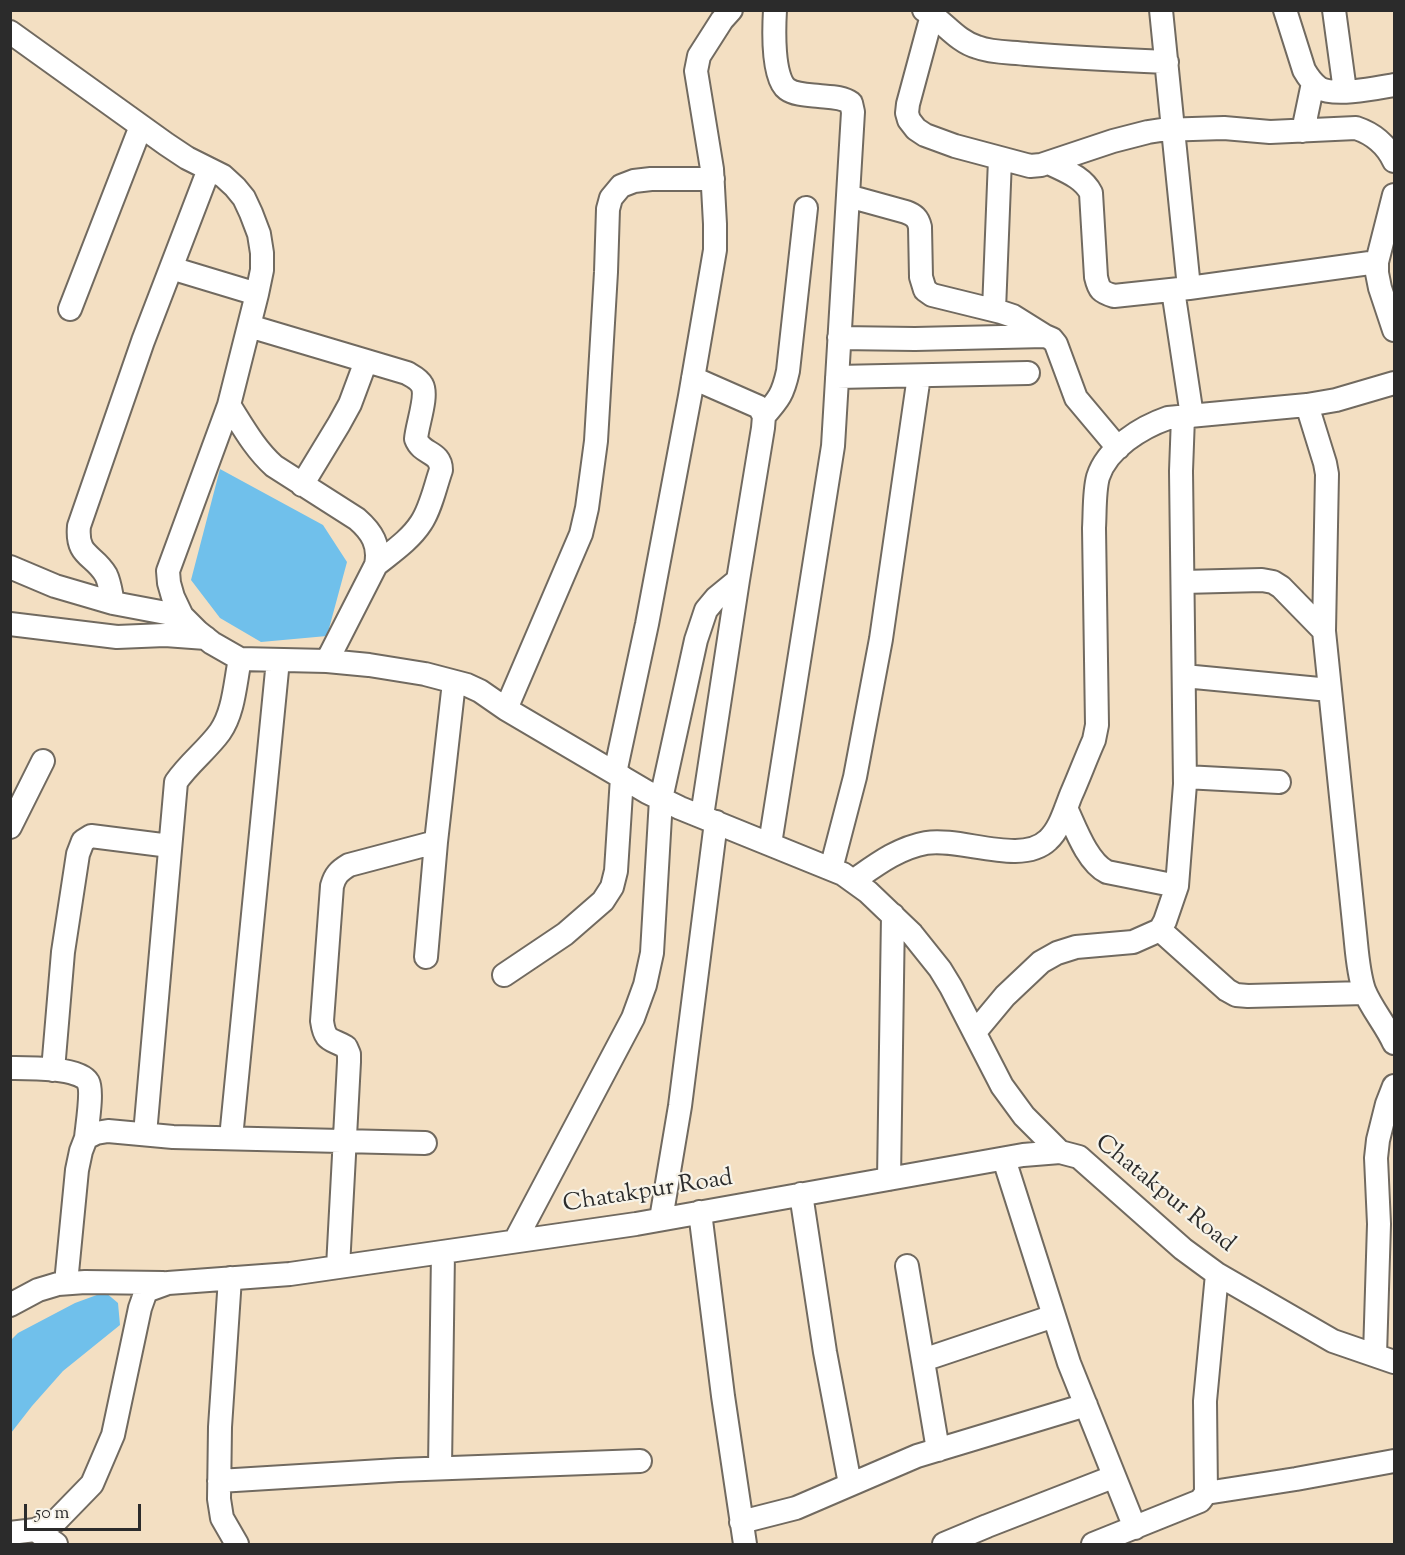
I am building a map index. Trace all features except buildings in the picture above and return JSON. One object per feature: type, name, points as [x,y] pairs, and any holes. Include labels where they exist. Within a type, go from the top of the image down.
[{"type":"street","points":[[504,975],[565,934],[603,902],[612,887],[616,871],[618,775],[715,250],[713,179],[696,71],[699,56],[731,10]]},
{"type":"street","points":[[770,844],[831,458],[853,112],[851,103],[846,99],[807,94],[786,88],[782,82],[775,51],[775,10]]},
{"type":"street","points":[[975,1032],[1005,996],[1041,962],[1057,953],[1076,947],[1133,942],[1160,930],[1177,886],[1185,777],[1182,471],[1187,416],[1172,129],[1161,10]]},
{"type":"street","points":[[1285,10],[1307,77],[1320,88],[1329,91],[1345,91],[1395,85]]},
{"type":"street","points":[[1334,10],[1345,91]]},
{"type":"street","points":[[1167,62],[1071,58],[976,47],[961,39],[953,21],[928,13],[908,104],[909,120],[925,135],[955,146],[1029,166],[1049,163],[1113,141],[1148,132],[1224,128],[1270,132],[1356,128],[1369,132],[1382,142],[1395,161]]},
{"type":"street","points":[[10,32],[187,158],[223,176],[244,198],[259,234],[262,270],[229,405],[168,571],[168,583],[182,616],[206,638],[240,659],[327,661],[369,665],[425,674],[467,685],[661,799],[843,874],[868,892],[893,915],[912,934],[940,969],[1002,1086],[1024,1116],[1060,1152]]},
{"type":"street","points":[[1303,130],[1313,83]]},
{"type":"street","points":[[70,309],[141,126]]},
{"type":"street","points":[[994,310],[1000,159]]},
{"type":"street","points":[[1049,163],[1078,178],[1087,186],[1091,194],[1095,277],[1103,292],[1114,296],[1377,262]]},
{"type":"street","points":[[113,603],[108,577],[84,553],[80,542],[79,526],[139,352],[209,169]]},
{"type":"street","points":[[506,709],[581,534],[587,508],[596,441],[608,209],[611,198],[621,186],[634,181],[713,179]]},
{"type":"street","points":[[1395,195],[1377,262],[1378,280],[1395,330]]},
{"type":"street","points":[[848,196],[906,212],[919,220],[921,278],[925,290],[932,295],[1013,316],[1052,339],[1056,344],[1076,398],[1118,447]]},
{"type":"street","points":[[764,416],[779,399],[788,371],[806,208]]},
{"type":"street","points":[[171,268],[257,294]]},
{"type":"street","points":[[249,326],[407,373],[422,385],[423,402],[416,439],[425,450],[438,457],[441,470],[421,525],[376,565]]},
{"type":"street","points":[[839,338],[1045,336]]},
{"type":"street","points":[[302,484],[350,404],[366,361]]},
{"type":"street","points":[[837,376],[1028,373]]},
{"type":"street","points":[[831,869],[855,777],[881,639],[919,376]]},
{"type":"street","points":[[661,1219],[680,1106],[709,819],[738,580],[764,416],[759,407],[693,378]]},
{"type":"street","points":[[853,881],[891,855],[909,847],[945,842],[1002,851],[1022,851],[1039,846],[1049,839],[1060,823],[1094,740],[1097,725],[1095,501],[1098,477],[1106,461],[1118,447],[1136,433],[1155,422],[1168,418],[1307,405],[1336,400],[1395,383]]},
{"type":"street","points":[[229,405],[263,456],[274,466],[357,519],[373,536],[378,556],[376,565],[327,661]]},
{"type":"street","points":[[1307,405],[1327,474],[1324,632],[1361,981],[1365,993],[1395,1043]]},
{"type":"street","points":[[10,567],[55,586],[113,603],[182,616]]},
{"type":"street","points":[[515,1241],[633,1018],[645,985],[652,953],[661,799],[696,640],[706,610],[716,598],[738,580]]},
{"type":"street","points":[[1183,582],[1262,580],[1273,582],[1281,587],[1324,632]]},
{"type":"street","points":[[10,624],[117,637],[165,635],[206,638]]},
{"type":"street","points":[[145,1134],[176,782],[184,769],[220,733],[228,719],[240,659]]},
{"type":"street","points":[[231,1138],[278,660]]},
{"type":"street","points":[[1184,676],[1330,690]]},
{"type":"street","points":[[426,957],[454,682]]},
{"type":"street","points":[[10,827],[43,761]]},
{"type":"street","points":[[1185,777],[1279,782]]},
{"type":"street","points":[[1066,808],[1083,843],[1101,869],[1177,886]]},
{"type":"street","points":[[53,1070],[63,952],[78,854],[83,841],[91,836],[170,846]]},
{"type":"street","points":[[338,1267],[349,1054],[346,1047],[329,1039],[323,1033],[322,1021],[334,877],[349,865],[436,842]]},
{"type":"street","points":[[889,1179],[893,915]]},
{"type":"street","points":[[1160,930],[1227,990],[1236,995],[1365,993]]},
{"type":"street","points":[[10,1068],[70,1072],[84,1076],[89,1083],[86,1138],[77,1170],[66,1284]]},
{"type":"street","points":[[1385,1358],[1376,1158],[1387,1104],[1395,1086]]},
{"type":"street","points":[[86,1138],[108,1131],[231,1138],[425,1143]]},
{"type":"street","name":"Chatakpur Road","points":[[10,1533],[35,1530],[57,1520],[92,1484],[113,1435],[140,1308],[146,1292],[168,1283],[290,1274],[443,1252],[661,1219],[1004,1159],[1060,1152],[1079,1157],[1183,1249],[1217,1274],[1334,1341],[1385,1358]]},
{"type":"street","points":[[1004,1159],[1069,1363],[1135,1528]]},
{"type":"street","points":[[801,1194],[825,1352],[850,1484]]},
{"type":"street","points":[[700,1212],[745,1545]]},
{"type":"street","points":[[440,1468],[443,1252]]},
{"type":"street","points":[[907,1266],[938,1450]]},
{"type":"street","points":[[1093,1545],[1200,1501],[1206,1493],[1205,1401],[1217,1274]]},
{"type":"street","points":[[230,1278],[220,1427],[219,1499],[222,1518],[237,1545]]},
{"type":"street","points":[[10,1305],[38,1290],[58,1284],[168,1283]]},
{"type":"street","points":[[923,1360],[1054,1316]]},
{"type":"street","points":[[741,1522],[796,1508],[917,1456],[1086,1406]]},
{"type":"street","points":[[219,1481],[440,1468],[640,1461]]},
{"type":"street","points":[[1206,1493],[1395,1461]]},
{"type":"street","points":[[944,1545],[1113,1477]]},
{"type":"street","points":[[35,1530],[56,1545]]},
{"type":"water","points":[[220,469],[323,525],[347,562],[327,636],[261,642],[220,618],[191,580]]},
{"type":"water","points":[[105,1292],[118,1303],[120,1325],[63,1371],[11,1433],[10,1341],[18,1333],[75,1303]]}]
